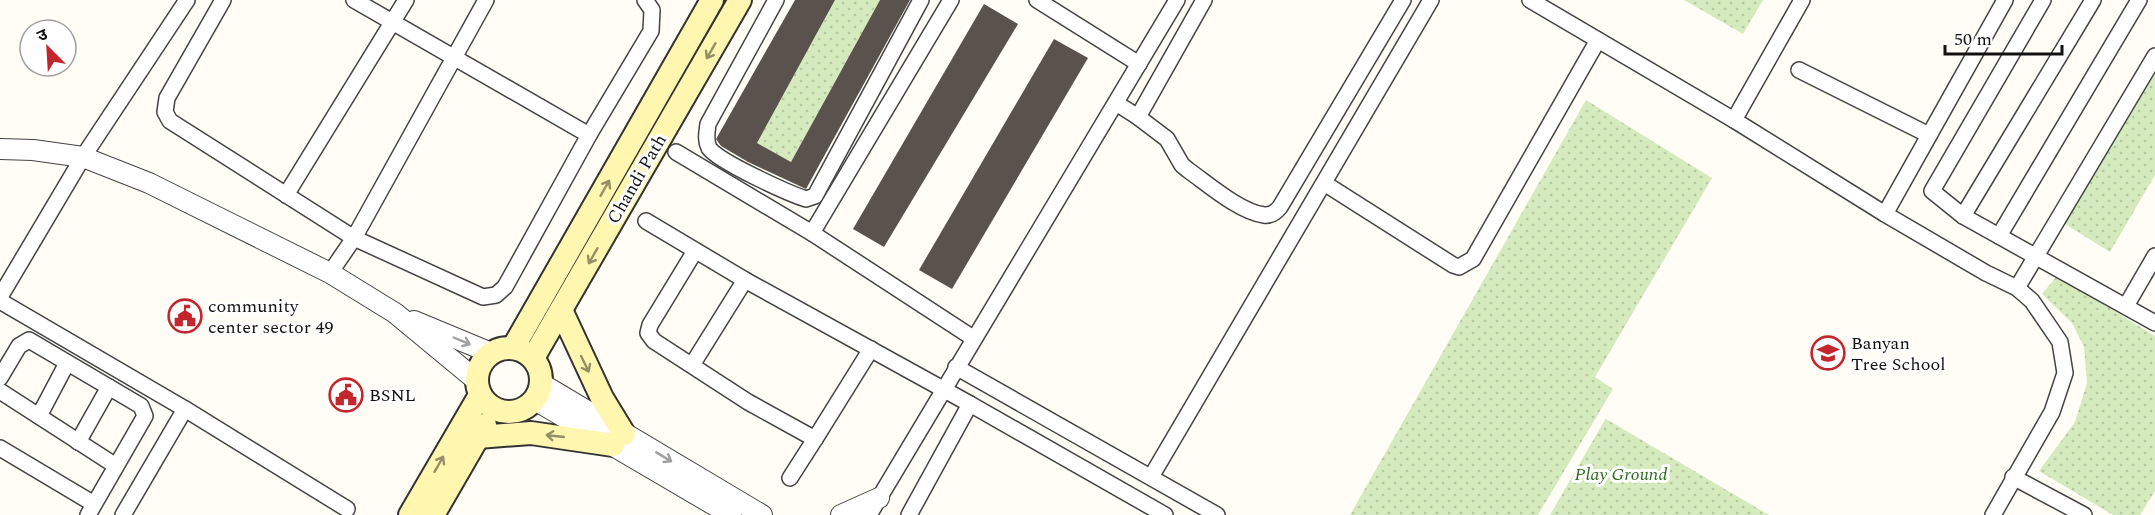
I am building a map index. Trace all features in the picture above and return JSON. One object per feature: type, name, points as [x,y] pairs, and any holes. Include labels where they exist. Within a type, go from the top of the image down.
[{"type":"main road","name":"Chandi Path","points":[[533,358],[741,0]]},
{"type":"main road","name":"Chandi Path","points":[[513,348],[709,1]]},
{"type":"main road","points":[[561,310],[627,444]]},
{"type":"main road","points":[[433,515],[478,437],[483,395],[480,365],[491,353],[513,348],[524,351],[533,358],[542,375],[538,392],[516,412],[483,395]]},
{"type":"main road","points":[[410,515],[483,395]]},
{"type":"main road","points":[[478,437],[531,433],[627,444]]},
{"type":"street","points":[[187,0],[83,157],[0,299],[347,509]]},
{"type":"street","points":[[223,0],[167,98],[165,112],[170,120],[354,238],[483,297],[496,295],[505,287],[589,135],[651,31],[652,10],[645,0]]},
{"type":"street","points":[[354,0],[589,135]]},
{"type":"street","points":[[286,195],[406,0]]},
{"type":"street","points":[[330,273],[354,238],[486,0]]},
{"type":"street","points":[[776,0],[708,124],[706,138],[710,148],[722,157],[783,190],[806,199],[815,196],[921,0]]},
{"type":"street","points":[[812,233],[951,0]]},
{"type":"street","points":[[1037,0],[1139,64]]},
{"type":"street","points":[[841,515],[874,506],[1177,0]]},
{"type":"street","points":[[1138,117],[1204,0]]},
{"type":"street","points":[[1116,103],[1167,139],[1182,165],[1188,170],[1230,199],[1266,216],[1274,213],[1280,207],[1403,0]]},
{"type":"street","points":[[1151,477],[1431,0]]},
{"type":"street","points":[[1530,0],[1734,120],[1885,214],[1986,273],[2017,288],[2032,301],[2050,325],[2064,357],[2065,373],[2052,412],[1993,515]]},
{"type":"street","points":[[1734,120],[1802,0]]},
{"type":"street","points":[[1885,214],[2005,0]]},
{"type":"street","points":[[2043,0],[1932,191],[1963,216],[2036,259],[2155,323]]},
{"type":"street","points":[[1963,216],[2093,0]]},
{"type":"street","points":[[1999,236],[2139,0]]},
{"type":"street","points":[[1324,183],[1453,265],[1459,267],[1466,265],[1473,259],[1598,40]]},
{"type":"street","points":[[2017,288],[2155,56]]},
{"type":"street","points":[[1799,70],[1929,135]]},
{"type":"street","points":[[0,149],[33,150],[83,157],[149,183],[330,273],[395,313],[491,353]]},
{"type":"street","points":[[676,152],[812,233],[973,338]]},
{"type":"street","points":[[646,221],[745,280],[1165,515]]},
{"type":"street","points":[[695,251],[648,333],[654,341],[748,402],[815,439]]},
{"type":"street","points":[[2126,306],[2155,256]]},
{"type":"street","points":[[692,365],[745,280]]},
{"type":"street","points":[[395,313],[483,395]]},
{"type":"street","points":[[0,378],[19,346],[29,340],[141,406],[145,416],[91,510],[0,448]]},
{"type":"street","points":[[790,478],[871,349]]},
{"type":"street","points":[[39,416],[67,363]]},
{"type":"street","points":[[956,367],[1217,515]]},
{"type":"street","points":[[78,442],[109,387]]},
{"type":"street","points":[[0,391],[116,466]]},
{"type":"street","points":[[538,392],[627,444],[762,515]]},
{"type":"street","points":[[909,515],[970,404]]},
{"type":"street","points":[[123,515],[185,410]]},
{"type":"street","points":[[627,444],[731,515]]},
{"type":"street","points":[[2013,477],[2084,515]]},
{"type":"green space","points":[[835,0],[880,0],[791,162],[757,143]]},
{"type":"green space","points":[[1684,0],[1763,0],[1743,34]]},
{"type":"green space","points":[[2155,68],[2155,175],[2110,252],[2065,224]]},
{"type":"green space","points":[[1586,100],[1712,178],[1595,377],[1613,389],[1538,515],[1350,515]]},
{"type":"green space","points":[[2057,276],[2155,336],[2155,491],[2140,515],[2113,515],[2039,471],[2075,422],[2087,383],[2084,347],[2072,323],[2042,294]]},
{"type":"green space","name":"Play Ground","points":[[1606,419],[1769,515],[1550,515]]},
{"type":"building","points":[[795,0],[835,0],[757,143],[791,162],[880,0],[910,0],[806,189],[748,162],[721,146],[716,139]]},
{"type":"building","points":[[984,4],[1018,24],[884,247],[853,229]]},
{"type":"building","points":[[1054,39],[1088,58],[952,289],[919,270]]},
{"type":"place","name":"community center sector 49","points":[[185,316]]},
{"type":"place","name":"Banyan Tree School","points":[[1828,353]]},
{"type":"place","name":"BSNL","points":[[346,395]]}]
